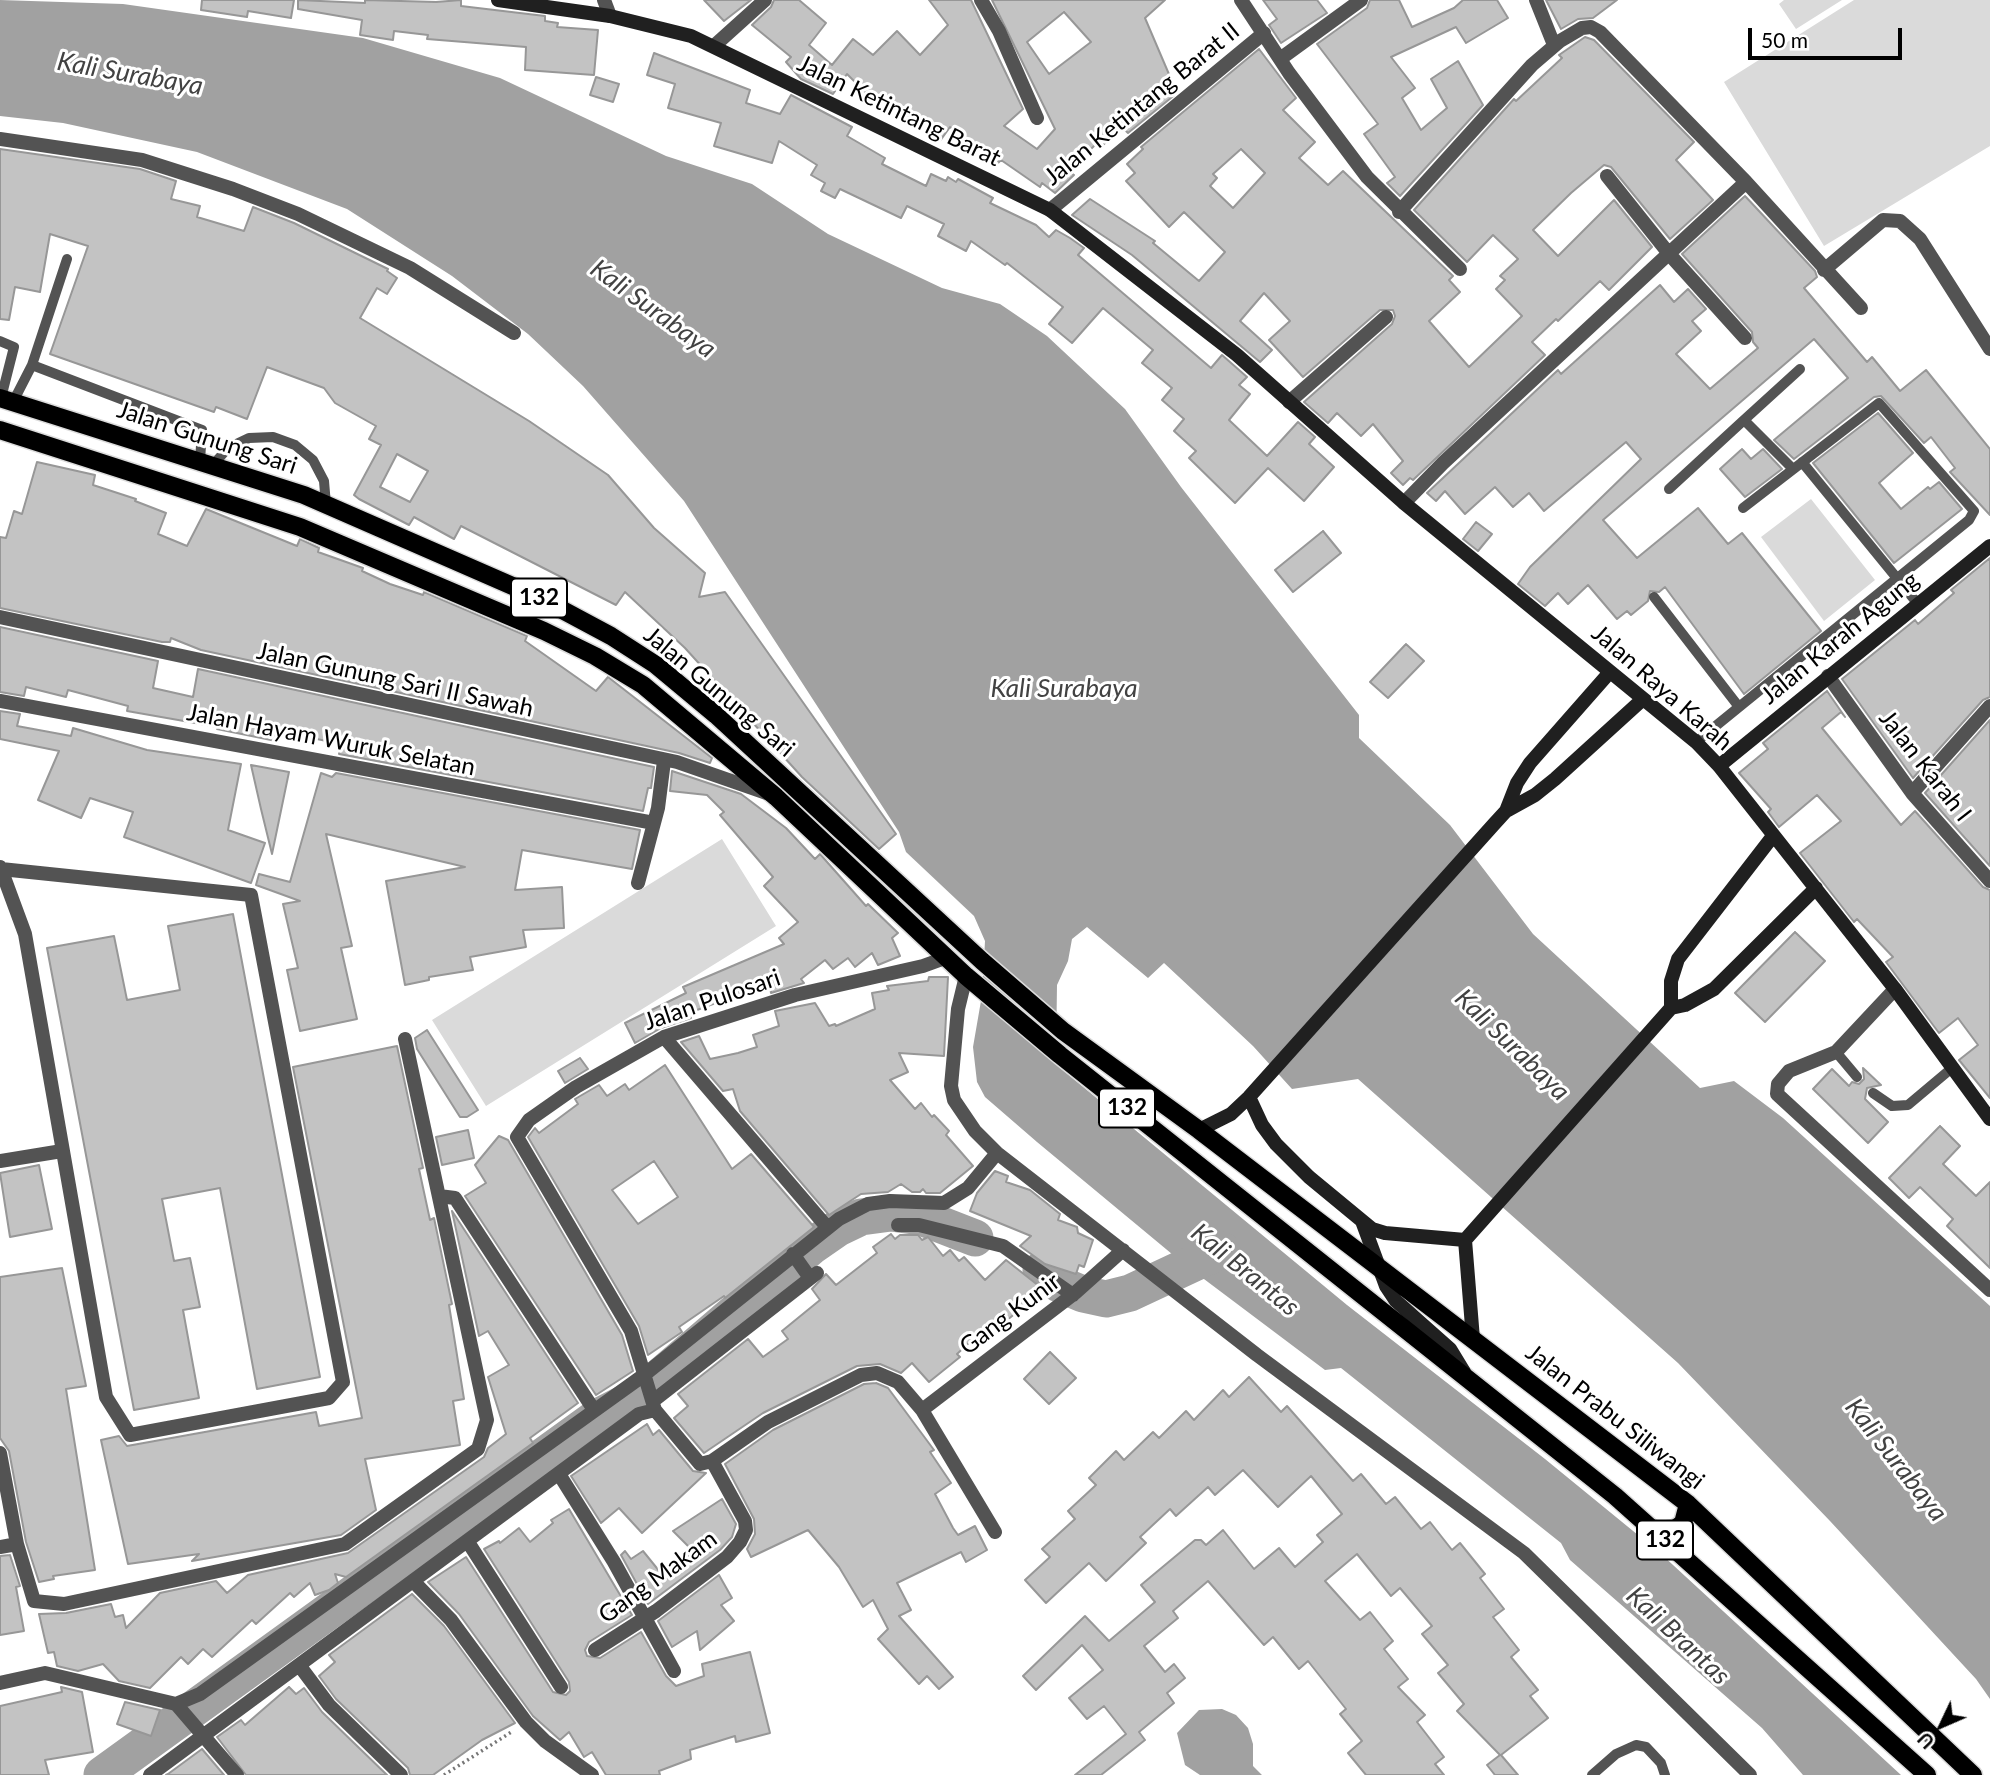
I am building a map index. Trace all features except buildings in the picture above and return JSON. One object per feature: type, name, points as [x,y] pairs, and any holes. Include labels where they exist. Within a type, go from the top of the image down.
[{"type":"main road","name":"Jalan Gunung Sari","points":[[5,399],[206,463],[326,505],[556,607],[656,665],[716,715],[982,961],[1063,1031],[1199,1130]]},
{"type":"main road","name":"Jalan Gunung Sari","points":[[0,430],[300,527],[544,631],[596,656],[643,685],[776,797],[945,958],[1060,1055],[1468,1380]]},
{"type":"main road","points":[[544,631],[556,607]]},
{"type":"main road","name":"Jalan Prabu Siliwangi","points":[[1199,1130],[1688,1504],[1973,1775]]},
{"type":"main road","name":"132","points":[[1468,1380],[1656,1532],[1927,1775]]},
{"type":"main road","points":[[1656,1532],[1675,1529],[1683,1523],[1688,1504]]},
{"type":"street","name":"Jalan Ketintang Barat","points":[[498,0],[610,16],[691,36],[714,46],[1050,210],[1237,355]]},
{"type":"street","points":[[604,0],[610,16]]},
{"type":"street","points":[[714,46],[765,0]]},
{"type":"street","points":[[981,0],[999,31],[1037,118]]},
{"type":"street","points":[[1241,0],[1355,162],[1399,212],[1460,269]]},
{"type":"street","points":[[1280,59],[1361,0]]},
{"type":"street","points":[[1536,0],[1554,45]]},
{"type":"street","points":[[1399,212],[1468,132],[1554,45],[1586,26],[1600,32],[1746,183],[1861,309]]},
{"type":"street","name":"Jalan Ketintang Barat II","points":[[1050,210],[1264,33]]},
{"type":"street","points":[[0,139],[142,160],[233,189],[298,214],[410,268],[514,332]]},
{"type":"street","points":[[1607,176],[1670,255],[1745,338]]},
{"type":"street","points":[[1404,503],[1443,463],[1746,183]]},
{"type":"street","points":[[1824,270],[1883,220],[1900,221],[1920,239],[1990,349]]},
{"type":"street","points":[[1289,402],[1387,317]]},
{"type":"street","name":"Jalan Raya Karah","points":[[1237,355],[1404,503],[1696,741],[1719,766],[1895,989],[1990,1119]]},
{"type":"street","name":"Jalan Karah Agung","points":[[1719,766],[1990,546]]},
{"type":"street","name":"Jalan Gunung Sari II Sawah","points":[[0,617],[690,766],[776,797]]},
{"type":"street","points":[[1506,811],[1517,783],[1530,764],[1610,672]]},
{"type":"street","name":"Jalan Karah I","points":[[1828,676],[1912,793],[1990,881]]},
{"type":"street","points":[[1199,1130],[1231,1114],[1249,1097],[1506,811],[1535,795],[1555,779],[1643,699]]},
{"type":"street","name":"Jalan Hayam Wuruk Selatan","points":[[0,701],[654,823]]},
{"type":"street","points":[[1912,793],[1990,706]]},
{"type":"street","points":[[638,883],[654,823],[664,761]]},
{"type":"street","points":[[1667,1012],[1671,981],[1678,959],[1773,836]]},
{"type":"street","points":[[0,868],[251,895],[343,1382],[329,1398],[130,1435],[106,1397],[25,934],[0,868]]},
{"type":"street","points":[[1473,1339],[1465,1240],[1481,1218],[1667,1012],[1714,989],[1816,888]]},
{"type":"street","name":"Jalan Pulosari","points":[[649,1391],[636,1341],[627,1322],[517,1135],[529,1120],[576,1087],[664,1037],[795,995],[923,967],[945,958]]},
{"type":"street","points":[[973,981],[958,1009],[951,1086],[964,1117],[997,1153],[1257,1355],[1524,1553],[1750,1775]]},
{"type":"street","points":[[1895,989],[1836,1052],[1794,1067],[1778,1084],[1778,1097],[1990,1290]]},
{"type":"street","points":[[664,1037],[827,1227]]},
{"type":"street","points":[[0,1453],[18,1544],[34,1601],[64,1604],[345,1544],[478,1449],[487,1420],[405,1040]]},
{"type":"street","points":[[1249,1097],[1276,1144],[1309,1177],[1372,1229],[1385,1233],[1465,1240]]},
{"type":"street","points":[[0,1160],[62,1151]]},
{"type":"street","points":[[150,1775],[200,1733],[299,1665],[639,1414],[649,1391],[827,1227],[869,1204],[911,1202],[937,1205],[949,1200],[968,1188],[997,1153]]},
{"type":"street","points":[[439,1196],[455,1198],[594,1410]]},
{"type":"street","points":[[911,1202],[906,1223],[1003,1246],[1077,1291]]},
{"type":"street","points":[[1361,1220],[1396,1301],[1450,1349],[1468,1380]]},
{"type":"street","name":"Gang Kunir","points":[[922,1410],[1077,1291],[1124,1250]]},
{"type":"street","points":[[178,1707],[200,1694],[594,1410],[649,1391],[812,1275],[795,1256]]},
{"type":"street","points":[[706,1463],[768,1422],[871,1372],[898,1382],[922,1410],[995,1532]]},
{"type":"street","name":"Gang Makam","points":[[595,1650],[645,1619],[727,1558],[745,1534],[745,1521],[706,1463],[649,1391]]},
{"type":"street","points":[[559,1474],[674,1671]]},
{"type":"street","points":[[468,1542],[561,1687]]},
{"type":"street","points":[[0,1548],[18,1544]]},
{"type":"street","points":[[414,1581],[451,1620],[526,1722],[545,1741],[592,1775]]},
{"type":"street","points":[[299,1665],[329,1705],[401,1775]]},
{"type":"street","points":[[0,1683],[45,1673],[178,1707],[237,1775]]},
{"type":"lane","points":[[5,399],[32,365],[67,259]]},
{"type":"lane","points":[[0,341],[14,347],[4,372],[5,399]]},
{"type":"lane","points":[[32,365],[202,430],[206,463],[249,438],[273,437],[295,445],[313,460],[324,481],[326,505]]},
{"type":"lane","points":[[1669,489],[1800,369]]},
{"type":"lane","points":[[1696,741],[1969,520],[1973,511],[1970,504],[1881,403],[1873,405],[1743,508]]},
{"type":"lane","points":[[1744,419],[1797,465],[1918,604]]},
{"type":"lane","points":[[1654,597],[1739,707]]},
{"type":"lane","points":[[1836,1052],[1857,1077]]},
{"type":"lane","points":[[1873,1093],[1892,1105],[1908,1105],[1952,1068]]},
{"type":"lane","points":[[1592,1775],[1616,1754],[1636,1745],[1646,1747],[1661,1763],[1665,1775]]},
{"type":"path","points":[[444,1775],[526,1722]]},
{"type":"path","points":[[453,1770],[456,1775]]},
{"type":"shaded area","points":[[1784,0],[1842,0],[1796,29],[1779,4]]},
{"type":"shaded area","points":[[1854,0],[1990,0],[1990,146],[1824,246],[1724,82]]},
{"type":"shaded area","points":[[1811,499],[1875,580],[1824,621],[1761,537]]},
{"type":"shaded area","points":[[722,839],[776,926],[486,1106],[432,1020]]},
{"type":"water","name":"Kali Surabaya","points":[[0,0],[123,4],[363,38],[500,78],[666,156],[752,184],[828,234],[942,288],[1000,304],[1047,336],[1125,409],[1181,487],[1359,715],[1359,738],[1450,825],[1533,934],[1700,1088],[1734,1081],[1783,1118],[1990,1306],[1990,1699],[1976,1679],[1830,1521],[1678,1363],[1358,1079],[1292,1089],[1253,1046],[1164,963],[1148,978],[1087,927],[1072,939],[1068,961],[1057,985],[1056,1056],[1059,1067],[1347,1305],[1545,1459],[1660,1553],[1901,1775],[1803,1775],[1762,1728],[1570,1560],[1561,1543],[1341,1368],[1325,1370],[1184,1264],[1037,1142],[985,1097],[977,1082],[973,1047],[982,995],[985,941],[974,916],[906,852],[899,832],[684,501],[583,386],[528,334],[452,276],[347,209],[197,152],[63,123],[0,116]]},
{"type":"water","points":[[1222,1709],[1236,1715],[1248,1728],[1253,1744],[1253,1766],[1262,1775],[1200,1775],[1185,1765],[1177,1733],[1199,1710]]},
{"type":"waterway","points":[[102,1775],[596,1418],[635,1398],[812,1246],[838,1228],[861,1217],[891,1213],[921,1217],[975,1238]]},
{"type":"waterway","name":"Kali Brantas","points":[[1041,1270],[1059,1284],[1083,1294],[1106,1299],[1130,1293],[1222,1250]]}]
